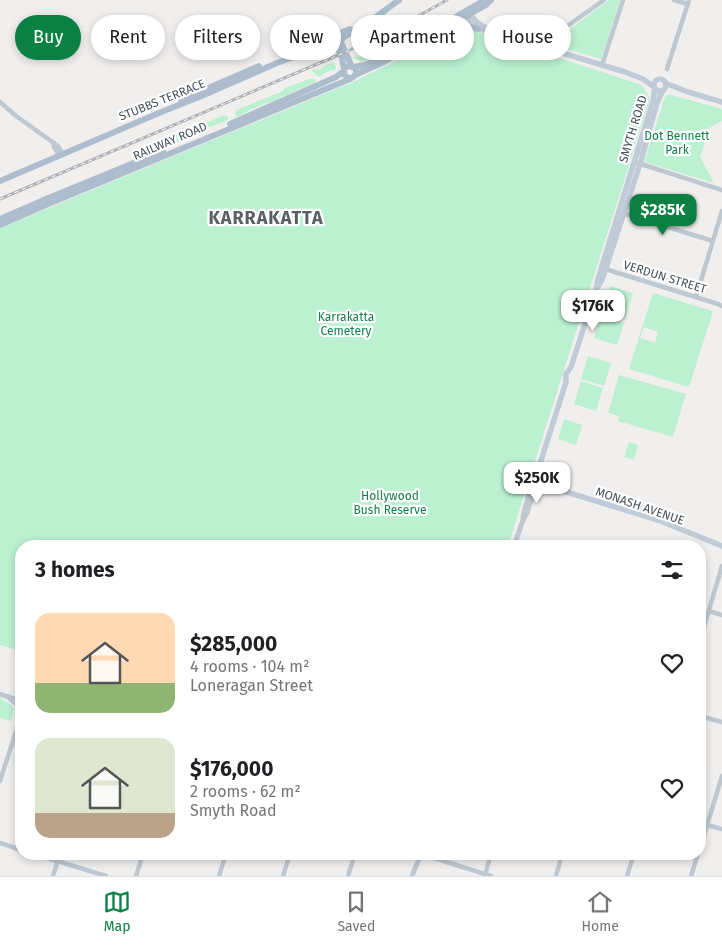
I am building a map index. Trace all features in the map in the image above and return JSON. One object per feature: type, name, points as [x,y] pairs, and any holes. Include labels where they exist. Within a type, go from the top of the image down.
[{"type":"main road","name":"STUBBS TERRACE","points":[[341,37],[394,0]]},
{"type":"main road","name":"STUBBS TERRACE","points":[[341,38],[358,30],[400,0]]},
{"type":"main road","name":"RAILWAY ROAD","points":[[353,67],[370,63],[397,50],[468,14],[484,1],[491,0]]},
{"type":"main road","points":[[468,14],[468,22],[478,28]]},
{"type":"main road","points":[[468,14],[484,26]]},
{"type":"main road","points":[[474,27],[484,30]]},
{"type":"main road","points":[[341,47],[356,71],[353,77],[345,76],[341,54]]},
{"type":"main road","points":[[571,56],[643,79],[661,80],[688,92],[722,102]]},
{"type":"main road","name":"STUBBS TERRACE","points":[[0,181],[230,78],[277,60]]},
{"type":"main road","name":"RAILWAY ROAD","points":[[0,225],[353,77],[388,60]]},
{"type":"main road","points":[[344,70],[347,67],[353,67]]},
{"type":"main road","name":"RAILWAY ROAD","points":[[0,220],[46,199],[222,127],[336,77],[344,70]]},
{"type":"main road","points":[[643,79],[659,91],[688,92]]},
{"type":"main road","points":[[654,88],[657,80]]},
{"type":"main road","points":[[663,90],[666,86],[665,83]]},
{"type":"main road","name":"SMYTH ROAD","points":[[637,163],[653,102],[654,88]]},
{"type":"main road","name":"SMYTH ROAD","points":[[532,483],[539,467],[566,382],[566,374],[571,368],[637,163],[663,90]]},
{"type":"main road","name":"STUBBS TERRACE","points":[[0,176],[60,153]]},
{"type":"main road","name":"SMYTH ROAD","points":[[539,467],[541,481]]},
{"type":"main road","points":[[536,478],[542,484],[539,489],[534,488],[532,483],[536,478]]},
{"type":"main road","name":"MONASH AVENUE","points":[[541,481],[550,487],[658,520],[722,546]]},
{"type":"main road","name":"MONASH AVENUE","points":[[539,489],[550,487]]},
{"type":"street","points":[[571,23],[604,0]]},
{"type":"street","points":[[602,65],[623,0]]},
{"type":"street","points":[[667,69],[688,2],[674,0]]},
{"type":"street","points":[[0,102],[54,143],[54,147],[60,153]]},
{"type":"street","points":[[637,163],[722,190]]},
{"type":"street","points":[[621,212],[713,241]]},
{"type":"street","points":[[696,297],[722,212]]},
{"type":"street","name":"VERDUN STREET","points":[[603,268],[722,306]]},
{"type":"street","name":"SMYTH ROAD","points":[[523,520],[532,483]]},
{"type":"street","name":"SMYTH ROAD","points":[[516,540],[532,497],[539,489]]},
{"type":"street","points":[[706,621],[722,566]]},
{"type":"street","points":[[709,611],[722,615]]},
{"type":"street","points":[[0,694],[15,702]]},
{"type":"street","points":[[706,718],[722,722]]},
{"type":"street","points":[[0,781],[15,734]]},
{"type":"street","points":[[706,828],[722,776]]},
{"type":"street","points":[[707,825],[722,829]]},
{"type":"street","points":[[0,843],[15,848]]},
{"type":"street","points":[[55,860],[106,876]]},
{"type":"street","points":[[136,876],[141,860]]},
{"type":"street","points":[[219,876],[224,860]]},
{"type":"street","points":[[283,876],[288,860]]},
{"type":"street","points":[[348,876],[353,860]]},
{"type":"street","points":[[413,874],[418,860]]},
{"type":"street","points":[[439,860],[491,876]]},
{"type":"street","points":[[485,875],[489,860]]},
{"type":"street","points":[[556,876],[560,860]]},
{"type":"street","points":[[627,876],[632,860]]},
{"type":"street","points":[[691,876],[696,860]]},
{"type":"street","points":[[53,876],[58,861]]},
{"type":"green space","points":[[609,0],[620,0],[601,59],[571,50],[571,28]]},
{"type":"green space","name":"Karrakatta Cemetery","points":[[474,30],[484,34],[484,60],[565,60],[642,85],[650,99],[510,540],[15,540],[15,649],[0,645],[0,228],[353,82],[397,60],[474,60]]},
{"type":"green space","points":[[332,63],[336,67],[335,70],[319,77],[312,71],[314,69],[319,70]]},
{"type":"green space","points":[[309,79],[314,79],[316,82],[235,117],[236,110]]},
{"type":"green space","name":"Dot Bennett Park","points":[[668,94],[722,109],[722,121],[709,128],[700,157],[714,183],[645,162],[665,97]]},
{"type":"green space","points":[[224,115],[228,117],[228,120],[174,144],[171,138],[184,129],[190,130]]},
{"type":"green space","points":[[610,286],[633,293],[625,319],[602,312]]},
{"type":"green space","points":[[653,293],[713,311],[689,387],[629,369]],"holes":[[[644,327],[658,332],[655,343],[640,338]]]},
{"type":"green space","points":[[601,316],[624,323],[617,345],[594,338]]},
{"type":"green space","points":[[588,356],[611,363],[604,386],[581,379]]},
{"type":"green space","points":[[619,375],[686,394],[673,437],[618,421],[619,416],[608,413]]},
{"type":"green space","points":[[581,381],[603,388],[596,411],[574,404]]},
{"type":"green space","points":[[564,419],[582,425],[576,445],[558,439]]},
{"type":"green space","points":[[629,442],[638,445],[634,460],[624,457]]},
{"type":"green space","points":[[0,698],[14,709],[11,721],[0,718]]},
{"type":"railway","points":[[0,199],[348,51],[402,25],[447,0]]},
{"type":"district","name":"KARRAKATTA","points":[[266,218]]},
{"type":"park label","name":"Hollywood Bush Reserve","points":[[390,503]]}]
